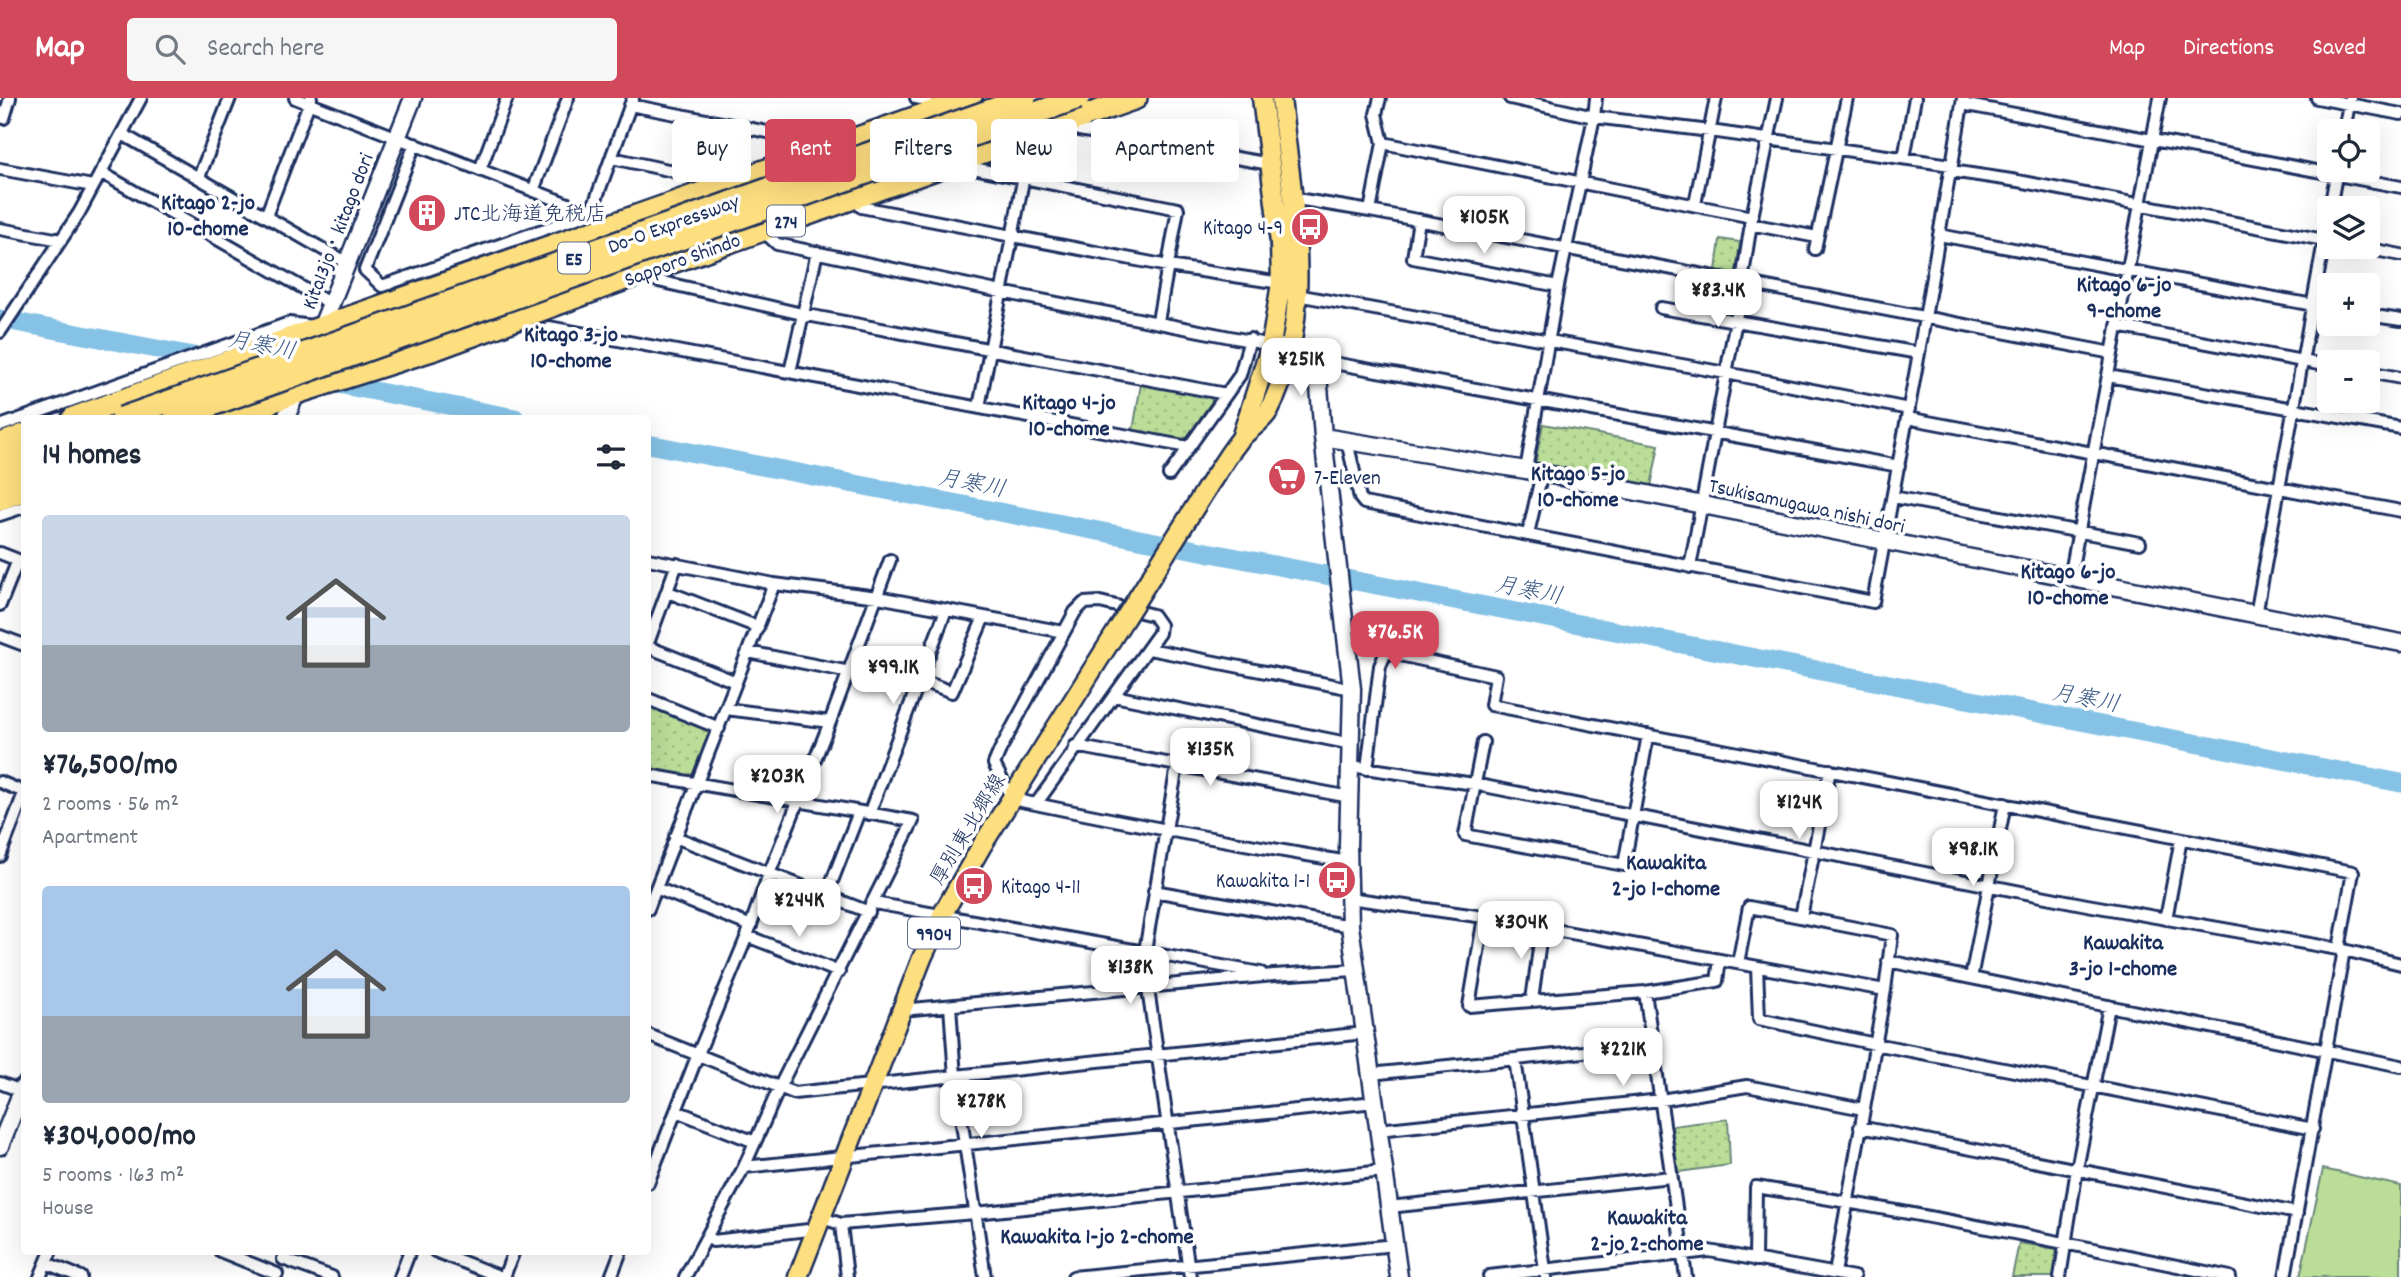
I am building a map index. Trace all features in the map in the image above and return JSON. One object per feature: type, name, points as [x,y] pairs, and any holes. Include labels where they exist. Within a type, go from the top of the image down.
[{"type":"highway","points":[[856,139],[971,98]]},
{"type":"highway","name":"Do-O Expressway","points":[[130,415],[1025,98]]},
{"type":"highway","name":"Do-O Expressway","points":[[183,415],[1078,98]]},
{"type":"highway","name":"Sapporo Shindo","points":[[1073,119],[1136,98]]},
{"type":"highway","points":[[81,415],[413,296],[595,222],[718,189],[765,172]]},
{"type":"highway","name":"Sapporo Shindo","points":[[235,415],[438,348],[897,182]]},
{"type":"highway","points":[[0,444],[21,436]]},
{"type":"highway","points":[[0,462],[21,454]]},
{"type":"highway","points":[[0,480],[21,472]]},
{"type":"highway","points":[[0,499],[21,491]]},
{"type":"main road","name":"厚別東北郷線","points":[[1241,438],[1272,345],[1281,283],[1280,243],[1262,98]]},
{"type":"main road","name":"厚別東北郷線","points":[[799,1277],[922,958],[942,915],[981,847],[1213,480],[1241,438],[1269,412],[1291,350],[1297,295],[1298,257],[1281,98]]},
{"type":"street","points":[[3,112],[10,98]]},
{"type":"street","points":[[0,332],[34,283],[102,173],[141,98]]},
{"type":"street","points":[[199,177],[230,98]]},
{"type":"street","points":[[295,98],[310,101],[533,191],[595,222]]},
{"type":"street","name":"Kita13jo・kitago dori","points":[[287,415],[413,98]]},
{"type":"street","points":[[480,170],[508,98]]},
{"type":"street","points":[[533,191],[568,98]]},
{"type":"street","points":[[916,98],[927,100],[934,112]]},
{"type":"street","points":[[1370,211],[1383,143],[1376,114],[1380,98]]},
{"type":"street","points":[[1510,98],[1594,117],[1951,165]]},
{"type":"street","points":[[1528,534],[1540,400],[1549,342],[1596,98]]},
{"type":"street","points":[[1695,204],[1716,98]]},
{"type":"street","points":[[1690,567],[1736,320],[1751,220],[1777,98]]},
{"type":"street","points":[[1815,249],[1847,98]]},
{"type":"street","points":[[1904,158],[1915,98]]},
{"type":"street","points":[[2070,578],[2160,98]]},
{"type":"street","points":[[2317,98],[2350,101],[2401,114]]},
{"type":"street","points":[[266,216],[310,101]]},
{"type":"street","points":[[595,222],[631,101],[765,131]]},
{"type":"street","points":[[1347,441],[1360,498],[1364,503],[1873,602],[1963,101],[2317,168]]},
{"type":"street","points":[[2346,119],[2350,101]]},
{"type":"street","points":[[1077,126],[1079,130],[1270,164]]},
{"type":"street","points":[[122,134],[347,263]]},
{"type":"street","points":[[1383,143],[1695,204],[1817,237]]},
{"type":"street","points":[[415,144],[365,270],[382,286],[595,222]]},
{"type":"street","points":[[612,158],[710,178],[718,189]]},
{"type":"street","points":[[1951,165],[1951,171],[2018,181],[2317,239]]},
{"type":"street","points":[[0,169],[93,186]]},
{"type":"street","points":[[102,173],[331,304]]},
{"type":"street","points":[[979,407],[1023,182]]},
{"type":"street","points":[[1044,182],[1178,209],[1158,321]]},
{"type":"street","points":[[2380,182],[2401,187]]},
{"type":"street","points":[[855,197],[861,207],[1168,266],[1281,283]]},
{"type":"street","points":[[1291,198],[1419,220],[2112,353]]},
{"type":"street","points":[[1419,220],[1413,258],[1558,286]]},
{"type":"street","points":[[0,229],[61,240]]},
{"type":"street","points":[[762,230],[777,244],[1001,292],[1250,339],[1291,350],[1314,364],[1319,386],[1346,624],[1352,689],[1352,744],[1359,768]]},
{"type":"street","points":[[1939,235],[2317,306]]},
{"type":"street","points":[[2380,250],[2401,254]]},
{"type":"street","points":[[790,372],[817,252]]},
{"type":"street","points":[[2256,615],[2312,305],[2323,259]]},
{"type":"street","points":[[647,271],[654,279],[802,314],[1226,394]]},
{"type":"street","points":[[1297,295],[1726,373],[1908,414],[2401,511]]},
{"type":"street","points":[[1661,307],[1919,353]]},
{"type":"street","points":[[2380,316],[2401,320]]},
{"type":"street","points":[[31,415],[289,323],[322,327]]},
{"type":"street","points":[[2117,326],[2317,364]]},
{"type":"street","points":[[549,327],[1188,447]]},
{"type":"street","points":[[1169,475],[1240,375],[1250,339]]},
{"type":"street","points":[[1314,364],[1328,362],[1899,466]]},
{"type":"street","points":[[2380,374],[2401,378]]},
{"type":"street","points":[[2108,376],[2401,428]]},
{"type":"street","points":[[262,415],[296,393]]},
{"type":"street","points":[[0,426],[21,419]]},
{"type":"street","name":"Tsukisamugawa nishi dori","points":[[1323,437],[1534,472],[1702,504],[2401,643]]},
{"type":"street","points":[[1893,497],[2140,543]]},
{"type":"street","points":[[0,515],[21,507]]},
{"type":"street","points":[[0,553],[21,561],[0,605]]},
{"type":"street","points":[[651,560],[774,584],[878,597],[1064,632]]},
{"type":"street","points":[[651,1175],[850,672],[890,560]]},
{"type":"street","points":[[651,637],[677,564]]},
{"type":"street","points":[[651,901],[774,584]]},
{"type":"street","points":[[668,592],[758,627]]},
{"type":"street","points":[[1036,804],[1159,633],[1160,625],[1153,615],[1100,602],[1084,603],[1075,612],[994,764],[1012,799],[1036,804],[1165,830],[1348,862]]},
{"type":"street","points":[[827,894],[864,813],[946,610]]},
{"type":"street","points":[[919,680],[952,692],[984,617]]},
{"type":"street","points":[[0,636],[21,644]]},
{"type":"street","points":[[651,646],[736,682]]},
{"type":"street","points":[[1149,649],[1352,689]]},
{"type":"street","points":[[748,652],[850,672]]},
{"type":"street","points":[[1399,1277],[1355,970],[1350,926],[1348,862],[1350,797],[1359,768],[1380,666],[1386,652],[1496,676],[1491,705],[2353,872],[2327,1052],[2285,1277]]},
{"type":"street","points":[[1114,696],[1352,744]]},
{"type":"street","points":[[651,700],[719,728]]},
{"type":"street","points":[[726,709],[830,722]]},
{"type":"street","points":[[1483,742],[1465,835],[1624,865],[1648,735]]},
{"type":"street","points":[[1075,747],[1350,797]]},
{"type":"street","points":[[1177,766],[1145,951],[1148,989],[1189,1271]]},
{"type":"street","points":[[1359,768],[1475,784],[1989,886],[2341,950],[2401,964]]},
{"type":"street","points":[[1801,917],[1830,770]]},
{"type":"street","points":[[651,776],[914,821],[780,1086],[744,1167],[685,1277]]},
{"type":"street","points":[[0,782],[21,791]]},
{"type":"street","points":[[0,856],[21,800]]},
{"type":"street","points":[[1971,978],[2005,804]]},
{"type":"street","points":[[675,837],[769,874],[872,907],[942,915],[1274,975]]},
{"type":"street","points":[[2166,919],[2182,839]]},
{"type":"street","points":[[656,888],[839,972]]},
{"type":"street","points":[[1154,891],[1350,926]]},
{"type":"street","points":[[1349,898],[1484,916],[1885,990]]},
{"type":"street","points":[[1738,963],[1749,907],[1892,935],[1885,990],[1835,1273]]},
{"type":"street","points":[[1484,916],[1468,1006],[1645,992],[1717,981],[1720,960]]},
{"type":"street","points":[[1532,1000],[1542,927]]},
{"type":"street","points":[[1888,961],[2401,1066]]},
{"type":"street","points":[[1757,967],[1759,1019],[2313,1129]]},
{"type":"street","points":[[902,1010],[1148,989],[1274,975],[1355,970]]},
{"type":"street","points":[[1645,992],[1686,1277]]},
{"type":"street","points":[[950,1006],[956,1077],[985,1277]]},
{"type":"street","points":[[2060,1277],[2077,1169],[2109,1006]]},
{"type":"street","points":[[651,1036],[794,1093],[1365,1033]]},
{"type":"street","points":[[1370,1074],[1652,1045]]},
{"type":"street","points":[[1515,1059],[1545,1273]]},
{"type":"street","points":[[0,1083],[21,1089]]},
{"type":"street","points":[[1378,1130],[1661,1100],[1747,1086],[1863,1110]]},
{"type":"street","points":[[0,1146],[21,1097]]},
{"type":"street","points":[[744,1167],[1374,1102]]},
{"type":"street","points":[[676,1111],[755,1142]]},
{"type":"street","points":[[1860,1127],[2297,1213]]},
{"type":"street","points":[[708,1236],[713,1241],[820,1224],[975,1213],[1384,1171]]},
{"type":"street","points":[[1389,1207],[1671,1177]]},
{"type":"street","points":[[1755,1259],[1756,1187],[1847,1201],[2065,1242],[2230,1277]]},
{"type":"street","points":[[841,1224],[847,1277]]},
{"type":"street","points":[[1073,1277],[1189,1271],[1395,1245]]},
{"type":"street","points":[[1489,1276],[1545,1273],[1709,1251],[1854,1277]]},
{"type":"street","points":[[40,1277],[49,1255]]},
{"type":"street","points":[[229,1255],[276,1275],[284,1255],[332,1277]]},
{"type":"street","points":[[400,1277],[408,1255]]},
{"type":"street","points":[[445,1255],[503,1277],[512,1255]]},
{"type":"street","points":[[611,1277],[619,1255]]},
{"type":"street","points":[[46,1264],[80,1277]]},
{"type":"green space","points":[[1720,239],[1740,242],[1734,273],[1716,271]]},
{"type":"green space","points":[[1141,384],[1211,396],[1212,401],[1187,437],[1181,439],[1133,430]]},
{"type":"green space","points":[[1543,424],[1659,445],[1651,486],[1535,464]]},
{"type":"green space","points":[[651,707],[707,730],[710,734],[694,774],[689,776],[651,769]]},
{"type":"green space","points":[[1728,1119],[1730,1165],[1678,1172],[1672,1126]]},
{"type":"green space","points":[[2323,1169],[2401,1186],[2401,1277],[2300,1277]]},
{"type":"green space","points":[[2019,1243],[2057,1249],[2059,1257],[2055,1277],[2012,1277]]},
{"type":"waterway","name":"月寒川","points":[[0,319],[209,359]]},
{"type":"waterway","name":"月寒川","points":[[327,382],[499,415]]},
{"type":"waterway","name":"月寒川","points":[[651,445],[2401,783]]},
{"type":"place","name":"JTC北海道免税店","points":[[427,213]]},
{"type":"place","name":"Kitago 4-9","points":[[1310,227]]},
{"type":"place","name":"7-Eleven","points":[[1287,477]]},
{"type":"place","name":"Kawakita 1-1","points":[[1337,880]]},
{"type":"place","name":"Kitago 4-11","points":[[974,886]]},
{"type":"district","name":"Kitago 2-jo 10-chome","points":[[208,214]]},
{"type":"district","name":"Kitago 6-jo 9-chome","points":[[2124,296]]},
{"type":"district","name":"Kitago 3-jo 10-chome","points":[[571,346]]},
{"type":"district","name":"Kitago 4-jo 10-chome","points":[[1069,414]]},
{"type":"district","name":"Kitago 5-jo 10-chome","points":[[1578,485]]},
{"type":"district","name":"Kitago 6-jo 10-chome","points":[[2068,583]]},
{"type":"district","name":"Kawakita 2-jo 1-chome","points":[[1666,874]]},
{"type":"district","name":"Kawakita 3-jo 1-chome","points":[[2123,954]]},
{"type":"district","name":"Kawakita 2-jo 2-chome","points":[[1647,1229]]},
{"type":"district","name":"Kawakita 1-jo 2-chome","points":[[1097,1235]]}]
